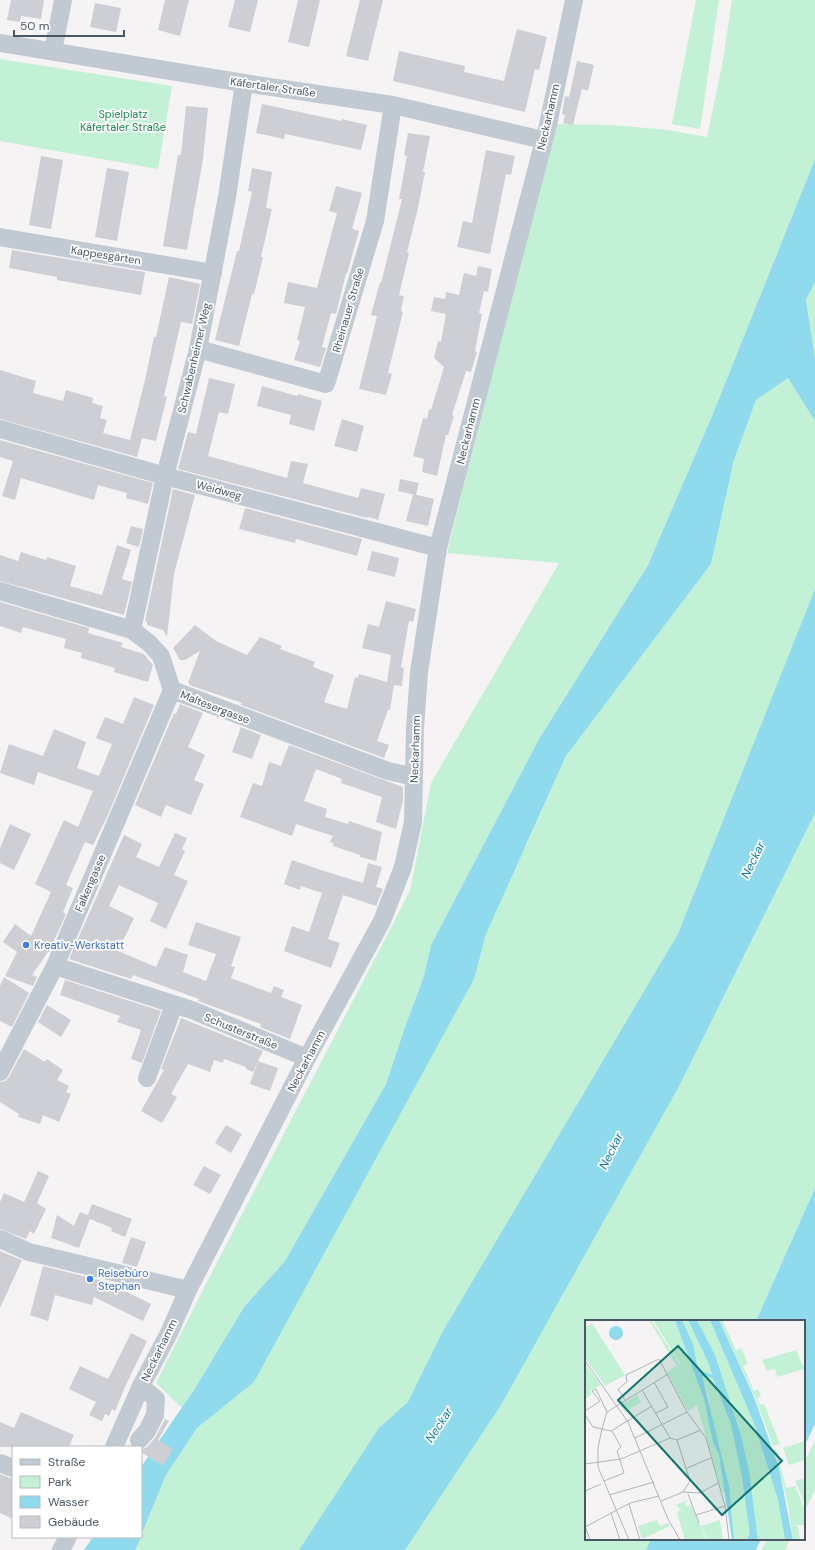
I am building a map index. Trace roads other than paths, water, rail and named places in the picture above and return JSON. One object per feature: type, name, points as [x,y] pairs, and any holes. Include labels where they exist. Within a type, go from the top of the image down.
[{"type":"street","points":[[53,51],[63,0]]},
{"type":"street","name":"Neckarhamm","points":[[114,1446],[141,1386],[169,1333],[188,1290],[307,1058],[382,921],[403,867],[413,822],[418,672],[438,548],[543,140],[574,0]]},
{"type":"street","name":"Käfertaler Straße","points":[[0,43],[244,83],[393,105],[543,140]]},
{"type":"street","name":"Schwabenheimer Weg","points":[[132,630],[165,476],[198,349],[227,197],[244,83]]},
{"type":"street","name":"Rheinauer Straße","points":[[198,349],[326,384],[375,221],[393,105]]},
{"type":"street","name":"Kappesgärten","points":[[0,237],[213,273]]},
{"type":"street","name":"Weidweg","points":[[0,430],[165,476],[438,548]]},
{"type":"street","name":"Maltesergasse","points":[[0,591],[132,630],[149,643],[161,656],[172,690],[388,771],[414,777]]},
{"type":"street","name":"Falkengasse","points":[[0,1072],[55,966],[172,690]]},
{"type":"street","name":"Schusterstraße","points":[[55,966],[192,1010],[307,1058]]},
{"type":"street","points":[[147,1078],[174,1005]]},
{"type":"street","points":[[0,1239],[29,1252],[188,1290]]},
{"type":"street","points":[[139,1440],[147,1431],[155,1415],[156,1399],[141,1386]]},
{"type":"street","points":[[0,1463],[12,1468]]},
{"type":"street","points":[[60,1550],[67,1538]]},
{"type":"water","points":[[815,159],[815,282],[806,300],[815,359],[815,421],[788,378],[756,400],[734,460],[711,564],[566,756],[486,934],[474,979],[254,1382],[197,1428],[166,1475],[142,1534],[142,1466],[194,1390],[244,1307],[285,1261],[386,1084],[424,976],[431,945],[539,739],[648,565],[712,416]]},
{"type":"water","name":"Neckar","points":[[815,589],[815,813],[678,1088],[501,1405],[405,1550],[299,1550],[379,1428],[408,1402],[443,1331],[678,934]]},
{"type":"water","points":[[815,1188],[815,1424],[805,1445],[805,1320],[756,1320]]},
{"type":"water","points":[[92,1538],[141,1538],[135,1550],[84,1550]]},
{"type":"water","points":[[651,1540],[761,1540],[756,1550],[646,1550]]},
{"type":"place","name":"Kreativ-Werkstatt","points":[[26,945]]},
{"type":"place","name":"Reisebüro Stephan","points":[[90,1279]]},
{"type":"park label","name":"Spielplatz Käfertaler Straße","points":[[123,120]]}]
